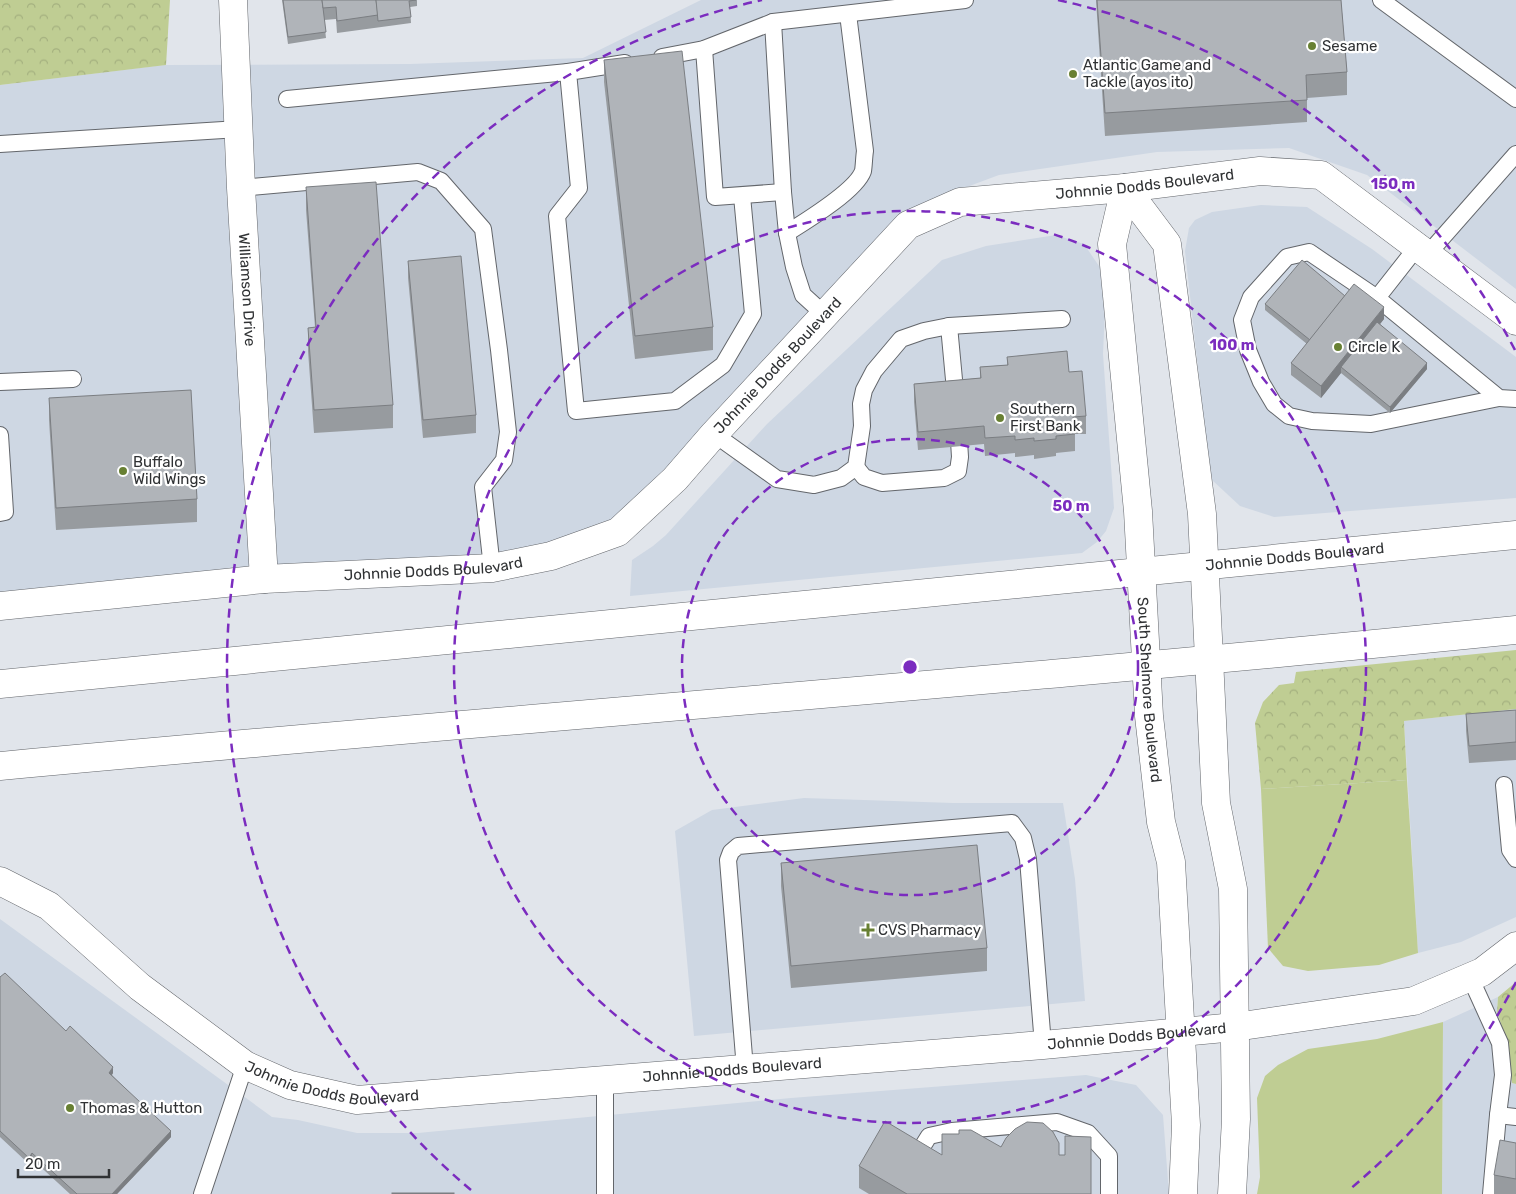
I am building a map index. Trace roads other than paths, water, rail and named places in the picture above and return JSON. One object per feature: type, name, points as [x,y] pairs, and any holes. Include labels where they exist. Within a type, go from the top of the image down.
[{"type":"main road","name":"Williamson Drive","points":[[233,0],[241,188],[264,580]]},
{"type":"main road","name":"Johnnie Dodds Boulevard","points":[[0,606],[264,580],[492,568],[551,556],[618,532],[675,479],[714,434],[908,224],[960,202],[1125,188],[1260,171],[1321,175],[1516,321]]},
{"type":"main road","points":[[1125,188],[1167,244],[1202,514],[1216,804],[1233,889],[1236,1119],[1232,1194]]},
{"type":"main road","name":"South Shelmore Boulevard","points":[[1125,188],[1112,244],[1138,511],[1149,716],[1161,822],[1171,862],[1186,1125],[1183,1194]]},
{"type":"main road","name":"Johnnie Dodds Boulevard","points":[[0,684],[1516,535]]},
{"type":"main road","points":[[0,766],[1209,660],[1516,630]]},
{"type":"main road","name":"Johnnie Dodds Boulevard","points":[[0,881],[49,906],[140,987],[245,1065],[290,1085],[357,1100],[1043,1045],[1235,1027],[1414,1001],[1482,972],[1516,946]]},
{"type":"lane","points":[[287,99],[568,72],[704,50],[773,22],[965,0]]},
{"type":"lane","points":[[1381,0],[1516,99]]},
{"type":"lane","points":[[788,233],[834,202],[855,182],[862,172],[865,151],[848,14]]},
{"type":"lane","points":[[773,22],[783,192],[794,267],[803,295],[825,315]]},
{"type":"lane","points":[[704,50],[715,197],[783,192]]},
{"type":"lane","points":[[568,72],[579,188],[557,216],[576,411],[675,400],[723,365],[752,314],[742,196]]},
{"type":"lane","points":[[0,144],[239,129]]},
{"type":"lane","points":[[1377,298],[1516,154]]},
{"type":"lane","points":[[241,188],[418,172],[441,180],[483,229],[508,432],[504,460],[483,487],[492,568]]},
{"type":"lane","points":[[1499,398],[1377,298],[1309,252],[1287,257],[1251,297],[1242,320],[1248,350],[1261,382],[1274,404],[1289,416],[1312,420],[1371,424],[1499,398],[1516,399]]},
{"type":"lane","points":[[714,434],[777,478],[814,485],[841,478],[856,467],[862,426],[861,404],[864,390],[874,371],[901,339],[924,331],[949,326],[1062,319]]},
{"type":"lane","points":[[856,467],[864,477],[882,483],[944,478],[958,470],[960,457],[949,326]]},
{"type":"lane","points":[[0,382],[73,379]]},
{"type":"lane","points":[[0,435],[5,512],[0,513]]},
{"type":"lane","points":[[1504,784],[1510,850],[1516,859]]},
{"type":"lane","points":[[745,1069],[728,860],[731,852],[738,846],[1012,823],[1023,838],[1028,859],[1043,1045]]},
{"type":"lane","points":[[1470,977],[1500,1043],[1503,1075],[1491,1194]]},
{"type":"lane","points":[[202,1194],[245,1065]]},
{"type":"lane","points":[[605,1080],[605,1194]]},
{"type":"lane","points":[[1498,1114],[1516,1117]]},
{"type":"lane","points":[[914,1160],[929,1136],[952,1131],[1057,1122],[1088,1133],[1110,1156],[1109,1194]]},
{"type":"place","name":"Sesame","points":[[1312,46]]},
{"type":"place","name":"Atlantic Game and Tackle (ayos ito)","points":[[1073,74]]},
{"type":"place","name":"Circle K","points":[[1338,347]]},
{"type":"place","name":"Southern First Bank","points":[[1000,418]]},
{"type":"place","name":"Buffalo Wild Wings","points":[[123,471]]},
{"type":"place","name":"CVS Pharmacy","points":[[868,930]]},
{"type":"place","name":"Thomas & Hutton","points":[[70,1108]]}]
